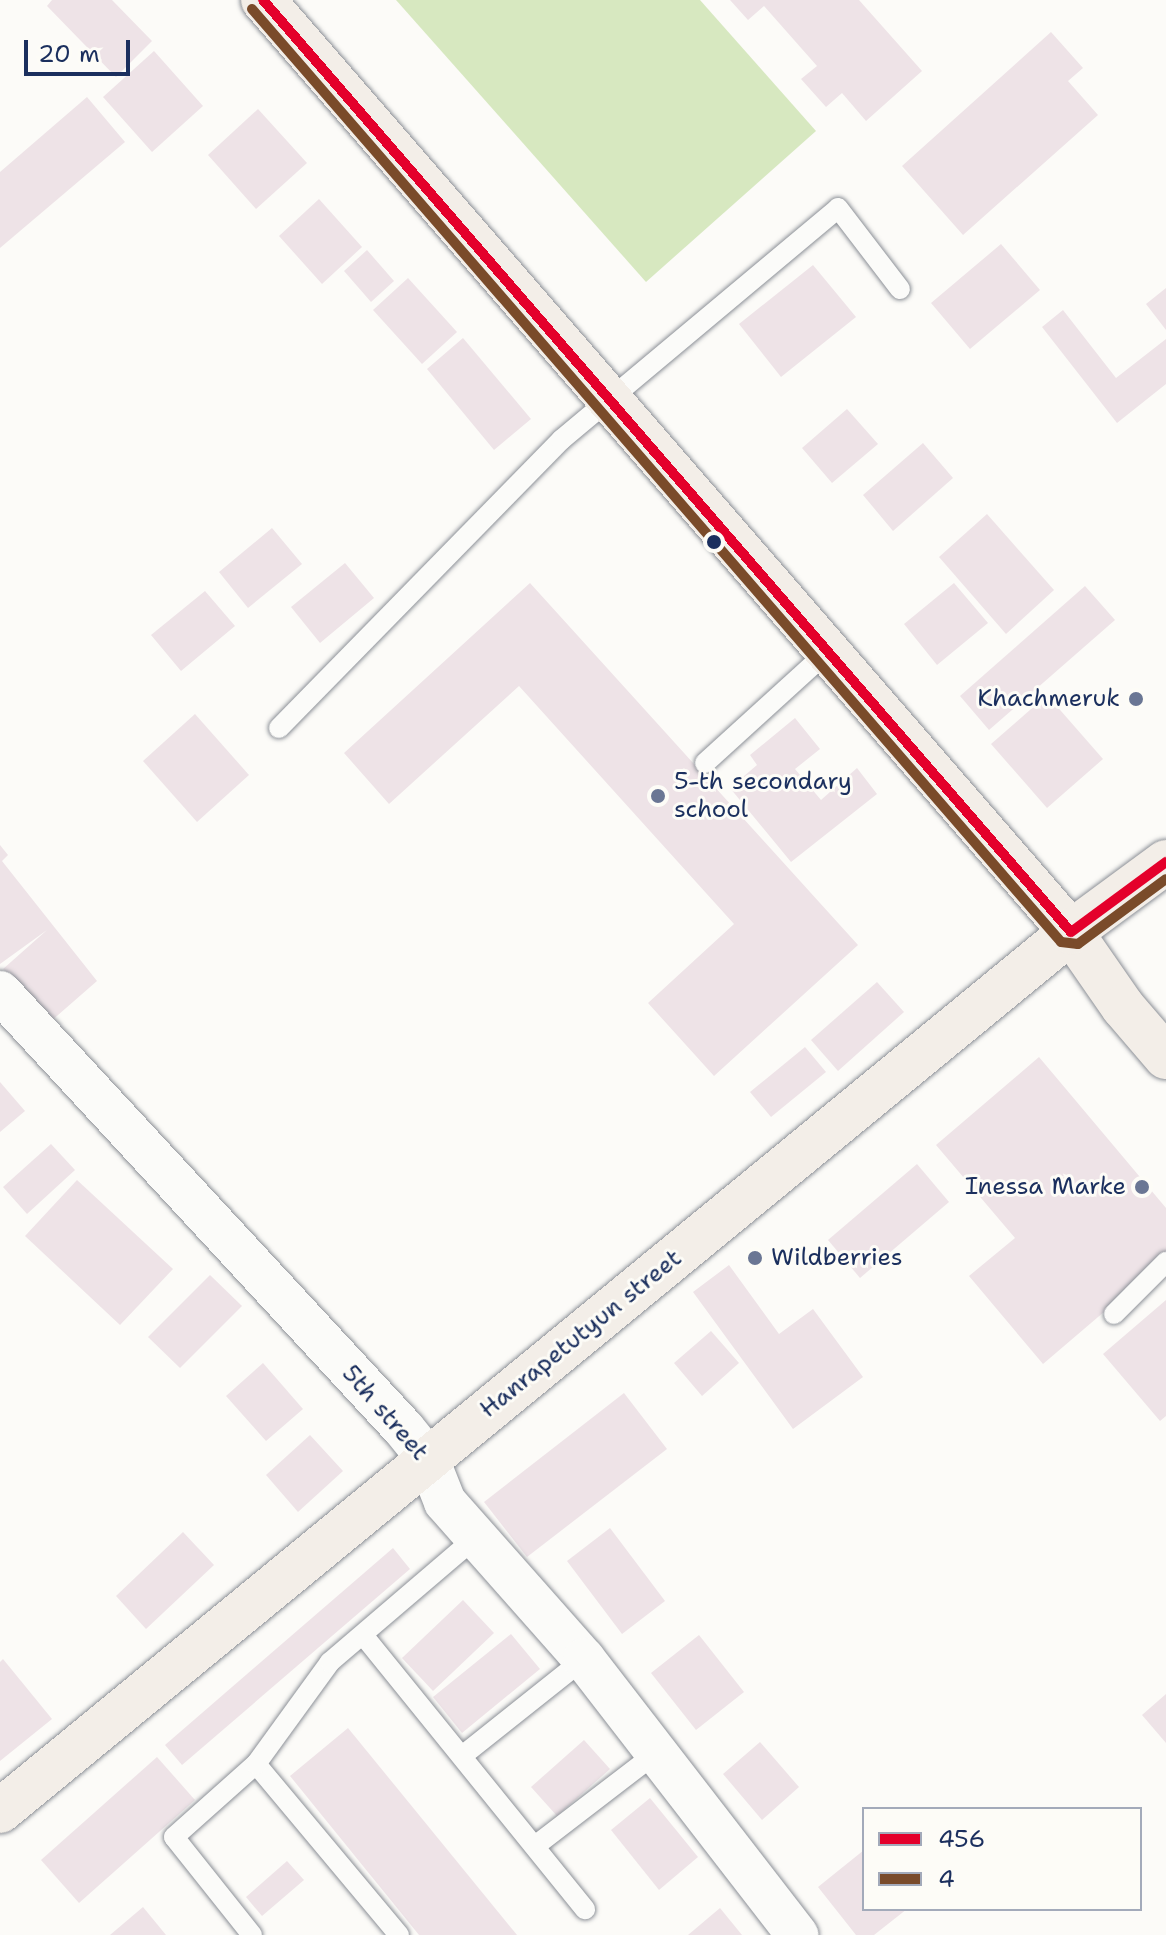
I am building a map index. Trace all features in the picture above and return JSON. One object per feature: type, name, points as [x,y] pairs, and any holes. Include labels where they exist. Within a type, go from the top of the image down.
[{"type":"main road","points":[[263,0],[1071,932],[1123,1007],[1166,1057]]},
{"type":"main road","name":"Hanrapetutyun street","points":[[0,1811],[1071,932],[1166,862]]},
{"type":"street","name":"5th street","points":[[0,992],[428,1459],[445,1502],[584,1659],[797,1935]]},
{"type":"lane","points":[[279,728],[561,440],[838,208],[900,289]]},
{"type":"lane","points":[[705,763],[828,651]]},
{"type":"lane","points":[[1114,1314],[1166,1262]]},
{"type":"lane","points":[[252,1935],[174,1837],[256,1764],[330,1662],[475,1538]]},
{"type":"lane","points":[[363,1635],[585,1909]]},
{"type":"lane","points":[[462,1756],[584,1659]]},
{"type":"lane","points":[[535,1846],[656,1753]]},
{"type":"lane","points":[[256,1764],[399,1935]]},
{"type":"green space","points":[[396,0],[700,0],[816,131],[646,282]]},
{"type":"building","points":[[52,0],[112,0],[152,41],[116,77],[47,6]]},
{"type":"building","points":[[730,0],[859,0],[922,71],[866,121],[842,93],[826,107],[801,79],[817,66],[764,6],[748,20]]},
{"type":"building","points":[[1051,32],[1083,68],[1068,81],[1098,115],[963,235],[902,166]]},
{"type":"building","points":[[154,51],[203,106],[152,152],[103,97]]},
{"type":"building","points":[[87,97],[125,142],[0,248],[0,172]]},
{"type":"building","points":[[258,109],[307,163],[256,209],[208,155]]},
{"type":"building","points":[[319,199],[362,247],[322,284],[279,236]]},
{"type":"building","points":[[1001,244],[1040,290],[970,349],[931,303]]},
{"type":"building","points":[[367,250],[394,281],[371,302],[344,271]]},
{"type":"building","points":[[813,265],[856,317],[781,377],[739,324]]},
{"type":"building","points":[[408,278],[457,332],[422,364],[373,310]]},
{"type":"building","points":[[1166,288],[1166,330],[1146,304]]},
{"type":"building","points":[[1063,310],[1116,378],[1166,339],[1166,384],[1117,423],[1042,327]]},
{"type":"building","points":[[463,338],[531,419],[494,450],[427,369]]},
{"type":"building","points":[[847,409],[878,444],[832,483],[802,448]]},
{"type":"building","points":[[923,443],[953,478],[893,531],[863,495]]},
{"type":"building","points":[[987,514],[1054,590],[1006,634],[939,557]]},
{"type":"building","points":[[272,528],[302,564],[248,608],[219,572]]},
{"type":"building","points":[[345,563],[374,598],[320,643],[291,607]]},
{"type":"building","points":[[530,583],[858,945],[714,1076],[648,1003],[734,924],[519,686],[389,804],[344,753]]},
{"type":"building","points":[[954,583],[988,623],[937,665],[904,624]]},
{"type":"building","points":[[1085,586],[1115,620],[989,730],[960,696]]},
{"type":"building","points":[[205,591],[235,626],[181,671],[151,635]]},
{"type":"building","points":[[1047,695],[1103,759],[1047,808],[991,744]]},
{"type":"building","points":[[195,714],[249,775],[197,822],[143,761]]},
{"type":"building","points":[[795,718],[820,749],[795,769],[821,800],[857,768],[877,794],[791,862],[730,788],[757,765],[750,755]]},
{"type":"building","points":[[0,845],[8,855],[2,861],[97,981],[50,1022],[3,969],[47,930],[0,964]]},
{"type":"building","points":[[877,982],[904,1012],[838,1071],[811,1040]]},
{"type":"building","points":[[805,1047],[826,1072],[771,1117],[750,1092]]},
{"type":"building","points":[[1039,1057],[1166,1208],[1166,1259],[1043,1364],[969,1276],[1015,1238],[936,1145]]},
{"type":"building","points":[[0,1082],[25,1111],[0,1132]]},
{"type":"building","points":[[51,1144],[75,1170],[27,1214],[3,1187]]},
{"type":"building","points":[[917,1164],[949,1202],[860,1278],[828,1240]]},
{"type":"building","points":[[77,1180],[173,1269],[120,1325],[25,1236]]},
{"type":"building","points":[[729,1265],[779,1334],[813,1309],[863,1377],[793,1429],[693,1292]]},
{"type":"building","points":[[210,1275],[242,1306],[180,1368],[148,1337]]},
{"type":"building","points":[[1166,1300],[1166,1416],[1160,1421],[1103,1354]]},
{"type":"building","points":[[711,1331],[739,1363],[702,1396],[674,1363]]},
{"type":"building","points":[[263,1363],[303,1409],[266,1441],[226,1396]]},
{"type":"building","points":[[624,1393],[667,1449],[527,1557],[484,1502]]},
{"type":"building","points":[[310,1435],[343,1471],[298,1512],[266,1475]]},
{"type":"building","points":[[610,1528],[665,1601],[622,1634],[567,1561]]},
{"type":"building","points":[[183,1532],[214,1565],[146,1629],[116,1596]]},
{"type":"building","points":[[393,1548],[410,1569],[182,1765],[165,1745]]},
{"type":"building","points":[[463,1600],[494,1633],[433,1691],[402,1658]]},
{"type":"building","points":[[511,1634],[540,1669],[462,1733],[433,1697]]},
{"type":"building","points":[[699,1635],[744,1692],[696,1730],[651,1673]]},
{"type":"building","points":[[3,1659],[52,1719],[0,1761],[0,1662]]},
{"type":"building","points":[[1166,1694],[1166,1743],[1142,1715]]},
{"type":"building","points":[[348,1728],[517,1935],[419,1935],[290,1776]]},
{"type":"building","points":[[584,1740],[610,1769],[557,1816],[531,1787]]},
{"type":"building","points":[[760,1742],[799,1787],[762,1820],[723,1774]]},
{"type":"building","points":[[157,1757],[195,1800],[79,1903],[41,1860]]},
{"type":"building","points":[[650,1798],[698,1857],[659,1890],[611,1830]]},
{"type":"building","points":[[862,1852],[862,1911],[904,1911],[874,1935],[856,1935],[818,1887]]},
{"type":"building","points":[[287,1861],[304,1880],[262,1916],[246,1897]]},
{"type":"building","points":[[143,1907],[166,1935],[110,1935]]},
{"type":"building","points":[[720,1908],[742,1935],[688,1935]]},
{"type":"transit line","name":"456","points":[[263,0],[1071,932]]},
{"type":"transit line","name":"4","points":[[252,9],[1061,942],[1078,944],[1166,879]]},
{"type":"transit line","name":"456","points":[[1071,932],[1166,862]]},
{"type":"place","name":"Khachmeruk","points":[[1136,699]]},
{"type":"place","name":"5-th secondary school","points":[[658,796]]},
{"type":"place","name":"Inessa Marke","points":[[1142,1187]]},
{"type":"place","name":"Wildberries","points":[[755,1258]]}]
